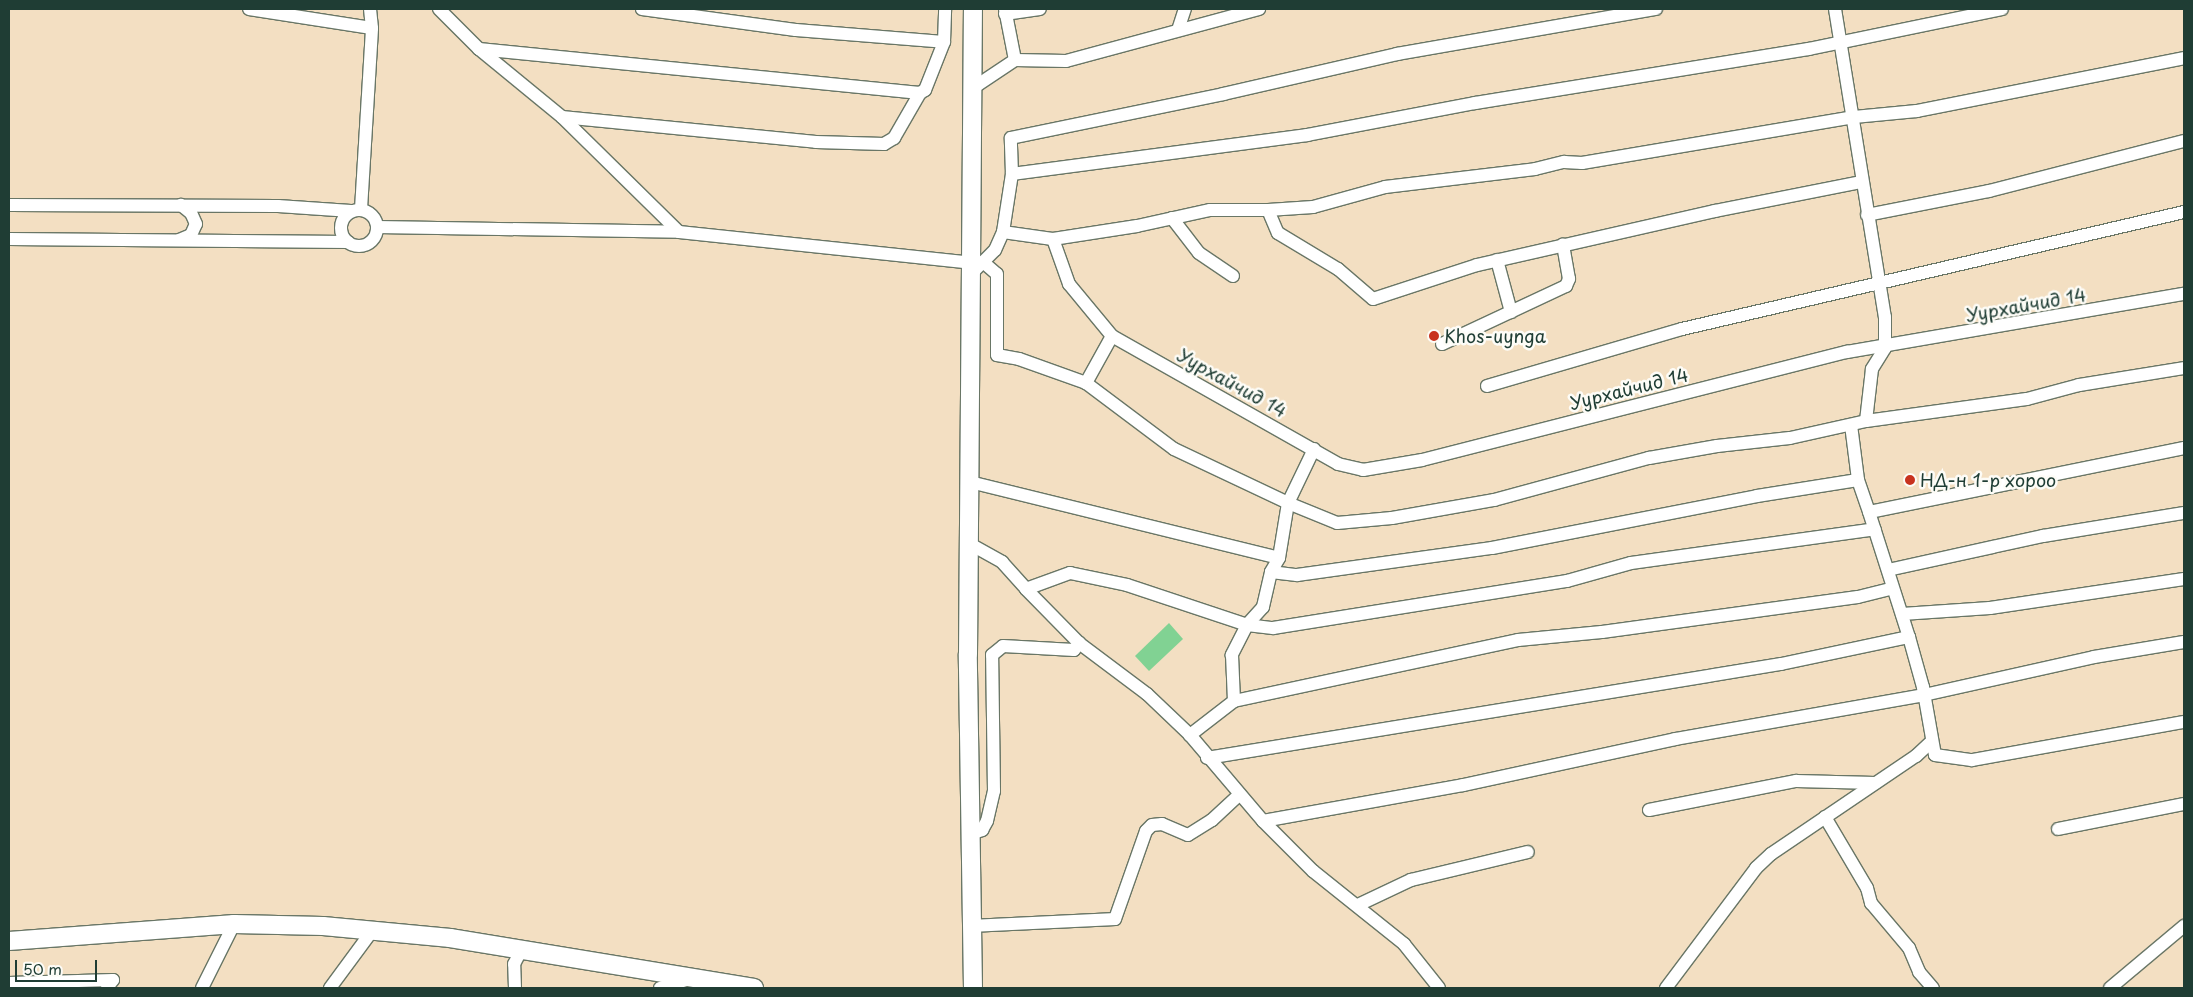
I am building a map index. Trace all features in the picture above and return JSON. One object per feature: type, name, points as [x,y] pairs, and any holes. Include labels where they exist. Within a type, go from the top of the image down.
[{"type":"main road","points":[[973,9],[972,88],[976,266],[970,482],[970,834],[973,988]]},
{"type":"main road","points":[[9,941],[234,924],[279,924],[450,938],[689,979],[754,988]]},
{"type":"street","points":[[249,9],[372,28]]},
{"type":"street","points":[[348,242],[342,234],[341,223],[356,210],[372,28],[370,9]]},
{"type":"street","points":[[439,9],[479,49],[562,118],[679,232]]},
{"type":"street","points":[[642,9],[796,30],[944,42]]},
{"type":"street","points":[[562,118],[816,142],[884,144],[894,138],[920,93],[925,90],[944,42],[945,9]]},
{"type":"street","points":[[1015,60],[1005,12],[1040,9]]},
{"type":"street","points":[[1178,30],[1185,9]]},
{"type":"street","points":[[972,88],[1015,60],[1066,61],[1164,37],[1178,30],[1259,9]]},
{"type":"street","points":[[976,266],[995,250],[1003,232],[1012,174],[1011,138],[1223,94],[1308,72],[1415,50],[1656,9]]},
{"type":"street","points":[[1835,9],[1854,117],[1867,215],[1880,283],[1884,348],[1872,369],[1866,421]]},
{"type":"street","points":[[1012,174],[1307,135],[1475,103],[1809,49],[2002,9]]},
{"type":"street","points":[[479,49],[920,93]]},
{"type":"street","points":[[1003,232],[1053,239],[1210,210],[1268,210],[1313,206],[1385,187],[1535,169],[1564,162],[1582,163],[1854,117],[1917,112],[2184,58]]},
{"type":"street","points":[[1867,215],[1989,191],[2184,141]]},
{"type":"street","points":[[1268,210],[1278,233],[1338,269],[1373,300],[1497,260],[1715,211],[1862,182]]},
{"type":"street","points":[[9,205],[278,206],[356,210],[374,217],[377,227],[375,237],[367,244],[357,246],[348,242],[9,240]]},
{"type":"street","points":[[176,241],[191,235],[196,224],[191,214],[181,206]]},
{"type":"street","points":[[1487,386],[1630,342],[2184,212]]},
{"type":"street","points":[[1172,218],[1199,253],[1233,276]]},
{"type":"street","points":[[377,227],[679,232],[976,266],[996,274],[997,355],[1019,359],[1086,383],[1174,449],[1288,503],[1337,523],[1392,518],[1494,500],[1649,458],[1717,446],[1790,438],[1866,421],[2027,399],[2079,385],[2184,368]]},
{"type":"street","points":[[1053,239],[1069,284],[1112,336],[1086,383]]},
{"type":"street","points":[[1442,344],[1566,286],[1569,279],[1563,245]]},
{"type":"street","points":[[1497,260],[1511,312]]},
{"type":"street","name":"Уурхайчид 14","points":[[1112,336],[1338,464],[1363,470],[1422,460],[1847,352],[1884,348],[2184,294]]},
{"type":"street","points":[[1851,425],[1858,480],[1888,570],[1891,589],[1909,636],[1924,695],[1935,755],[1972,760],[2184,722]]},
{"type":"street","points":[[1869,512],[2184,448]]},
{"type":"street","points":[[1234,701],[1232,655],[1247,625],[1263,607],[1272,572],[1279,558],[1288,503],[1314,449]]},
{"type":"street","points":[[1272,572],[1297,575],[1492,548],[1757,496],[1858,480]]},
{"type":"street","points":[[970,482],[1279,558]]},
{"type":"street","points":[[1888,570],[2043,536],[2184,513]]},
{"type":"street","points":[[1026,589],[1070,573],[1156,593],[1247,625],[1273,628],[1369,615],[1502,590],[1567,581],[1631,563],[1875,529]]},
{"type":"street","points":[[970,544],[1002,562],[1079,643],[1147,694],[1190,735],[1207,758],[1263,821],[1313,871],[1358,905],[1404,944],[1439,988]]},
{"type":"street","points":[[1902,614],[1990,608],[2184,579]]},
{"type":"street","points":[[1190,735],[1234,701],[1518,640],[1602,632],[1858,597],[1891,589]]},
{"type":"street","points":[[1207,758],[1781,664],[1909,636]]},
{"type":"street","points":[[1263,821],[1463,785],[1675,739],[1924,695],[2094,657],[2184,642]]},
{"type":"street","points":[[970,834],[982,830],[987,821],[994,791],[992,655],[1003,646],[1074,650],[1079,643]]},
{"type":"street","points":[[1666,988],[1756,868],[1825,817],[1916,756],[1932,741]]},
{"type":"street","points":[[1649,810],[1796,780],[1875,784]]},
{"type":"street","points":[[971,926],[1115,919],[1146,831],[1152,825],[1162,824],[1188,835],[1212,820],[1239,795]]},
{"type":"street","points":[[2058,829],[2184,804]]},
{"type":"street","points":[[1825,817],[1867,888],[1871,902],[1910,948],[1919,972],[1933,988]]},
{"type":"street","points":[[1358,905],[1412,880],[1528,852]]},
{"type":"street","points":[[202,988],[234,924]]},
{"type":"street","points":[[2110,988],[2184,926]]},
{"type":"street","points":[[330,988],[372,931]]},
{"type":"street","points":[[515,988],[514,964],[522,949]]},
{"type":"street","points":[[660,988],[689,979]]},
{"type":"street","points":[[10,984],[112,980],[106,988]]},
{"type":"green space","points":[[1169,623],[1183,639],[1149,671],[1135,656]]},
{"type":"place","name":"Khos-uynga","points":[[1434,336]]},
{"type":"place","name":"НД-н 1-р хороо","points":[[1910,480]]}]
